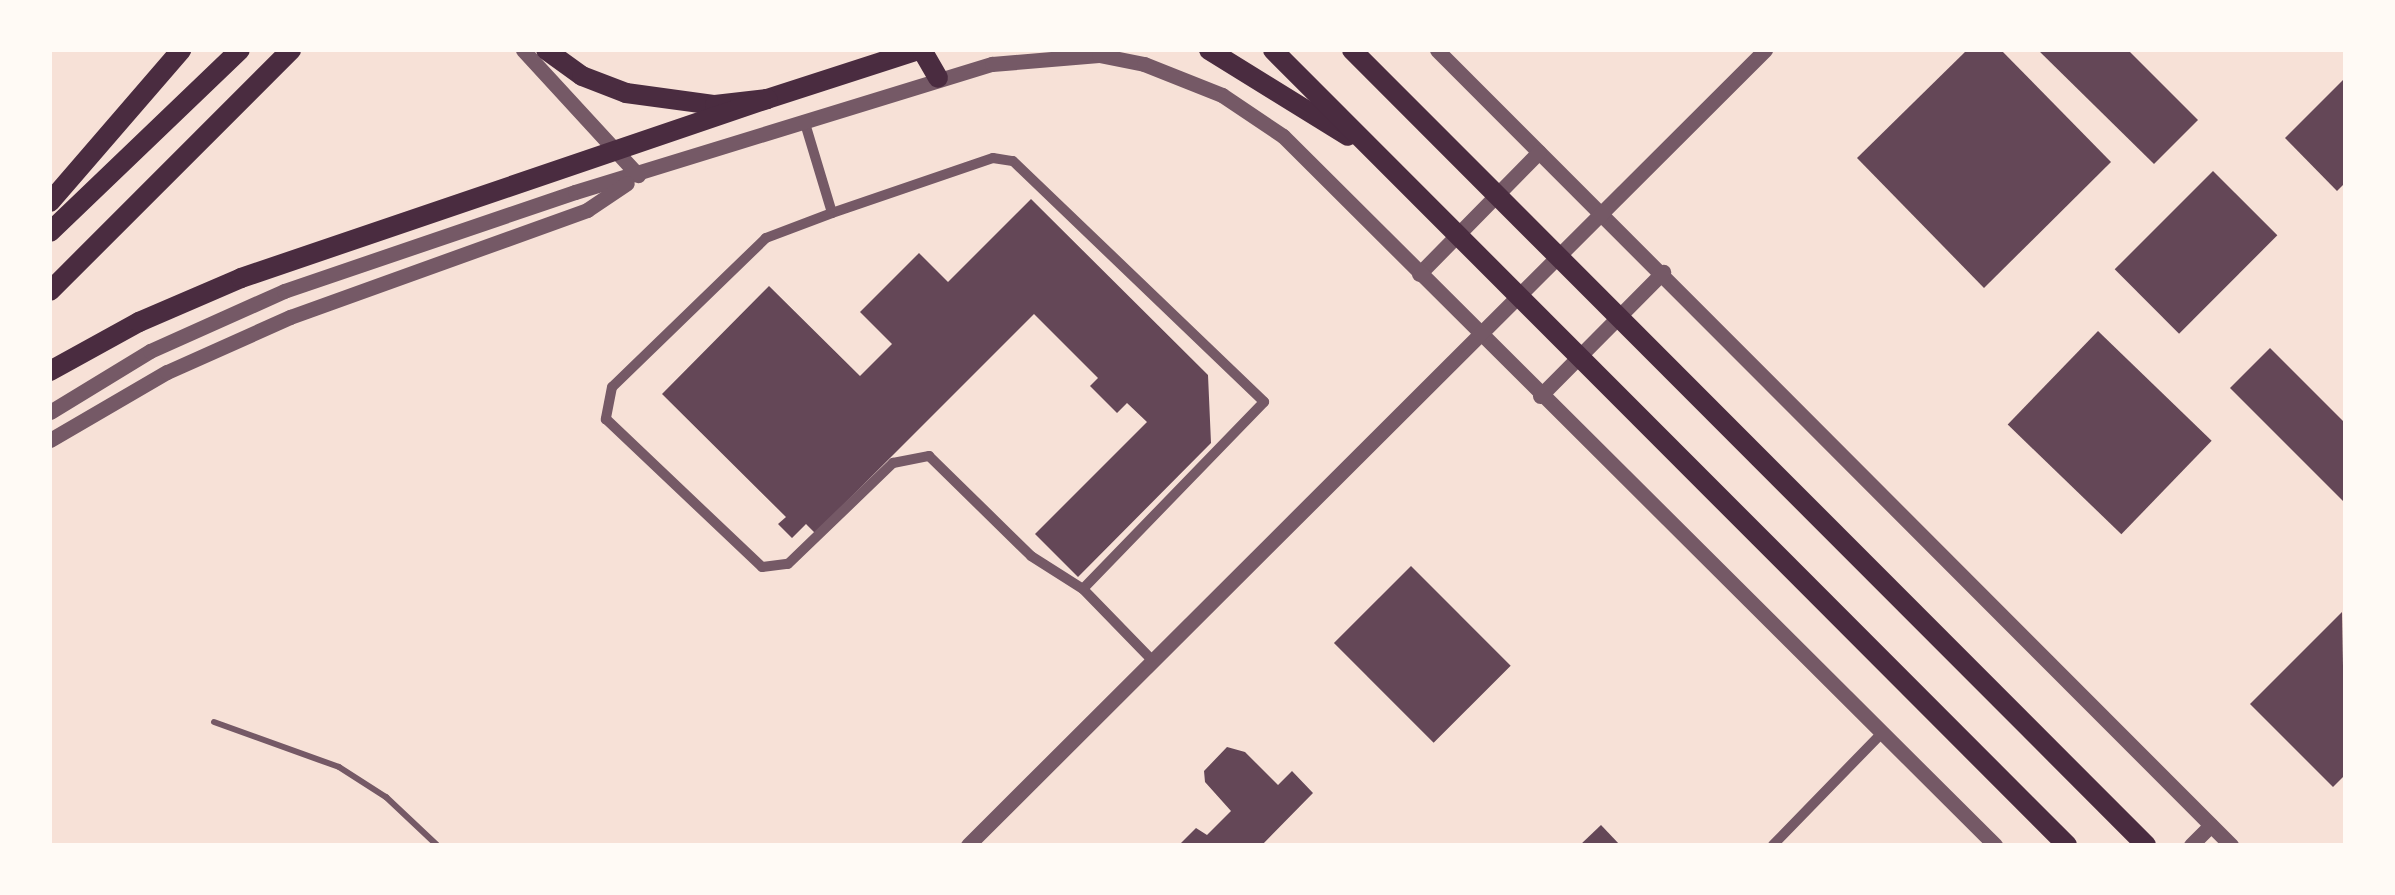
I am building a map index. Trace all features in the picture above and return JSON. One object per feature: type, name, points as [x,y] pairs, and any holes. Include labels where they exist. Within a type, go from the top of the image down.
[{"type":"highway","points":[[50,202],[182,50]]},
{"type":"highway","points":[[50,232],[240,50]]},
{"type":"highway","points":[[50,291],[291,50]]},
{"type":"highway","points":[[546,50],[582,76],[626,93],[715,105],[767,99]]},
{"type":"highway","points":[[50,370],[139,322],[310,256],[767,99],[920,50],[938,78]]},
{"type":"highway","points":[[1209,50],[1377,154]]},
{"type":"highway","points":[[1272,50],[2068,845]]},
{"type":"highway","points":[[1352,50],[2146,845]]},
{"type":"highway","points":[[1374,50],[1414,113]]},
{"type":"street","points":[[523,50],[638,176]]},
{"type":"street","points":[[1437,50],[2231,845]]},
{"type":"street","points":[[968,845],[1765,50]]},
{"type":"street","points":[[50,412],[150,351],[284,291],[804,120],[938,78],[1055,53],[1144,64],[1222,95],[1283,136],[1479,336],[1996,845]]},
{"type":"street","points":[[804,120],[832,213]]},
{"type":"street","points":[[1418,274],[1539,152]]},
{"type":"street","points":[[1083,589],[1264,402],[1013,161],[993,158],[766,238],[612,387],[606,419],[762,566],[788,564],[892,463],[929,456],[1031,556],[1083,589],[1152,661]]},
{"type":"street","points":[[50,440],[184,364],[290,317],[587,210],[638,176]]},
{"type":"street","points":[[1540,396],[1662,272]]},
{"type":"street","points":[[1773,845],[1882,734]]},
{"type":"street","points":[[2191,845],[2211,825]]},
{"type":"lane","points":[[214,722],[339,767],[386,797],[437,845]]},
{"type":"building","points":[[1967,50],[2001,50],[2111,162],[1984,288],[1857,158]]},
{"type":"building","points":[[2038,50],[2128,50],[2198,120],[2154,164]]},
{"type":"building","points":[[2345,78],[2345,183],[2337,191],[2285,138]]},
{"type":"building","points":[[2213,171],[2277,235],[2179,334],[2115,269]]},
{"type":"building","points":[[1031,199],[1208,375],[1211,443],[1078,577],[1035,534],[1147,422],[1127,403],[1117,413],[1090,386],[1098,378],[1034,314],[815,533],[806,524],[792,538],[778,524],[786,517],[662,394],[769,286],[860,376],[892,344],[860,312],[919,253],[948,282]]},
{"type":"building","points":[[2098,331],[2212,441],[2121,534],[2008,425]]},
{"type":"building","points":[[2270,348],[2345,423],[2345,503],[2230,388]]},
{"type":"building","points":[[1411,566],[1511,666],[1434,743],[1334,643]]},
{"type":"building","points":[[2342,612],[2345,775],[2333,787],[2250,704]]},
{"type":"building","points":[[1227,747],[1245,752],[1278,785],[1292,771],[1313,793],[1262,845],[1179,845],[1196,828],[1207,835],[1231,811],[1205,782],[1204,771]]},
{"type":"building","points":[[1601,825],[1620,845],[1580,845]]}]
